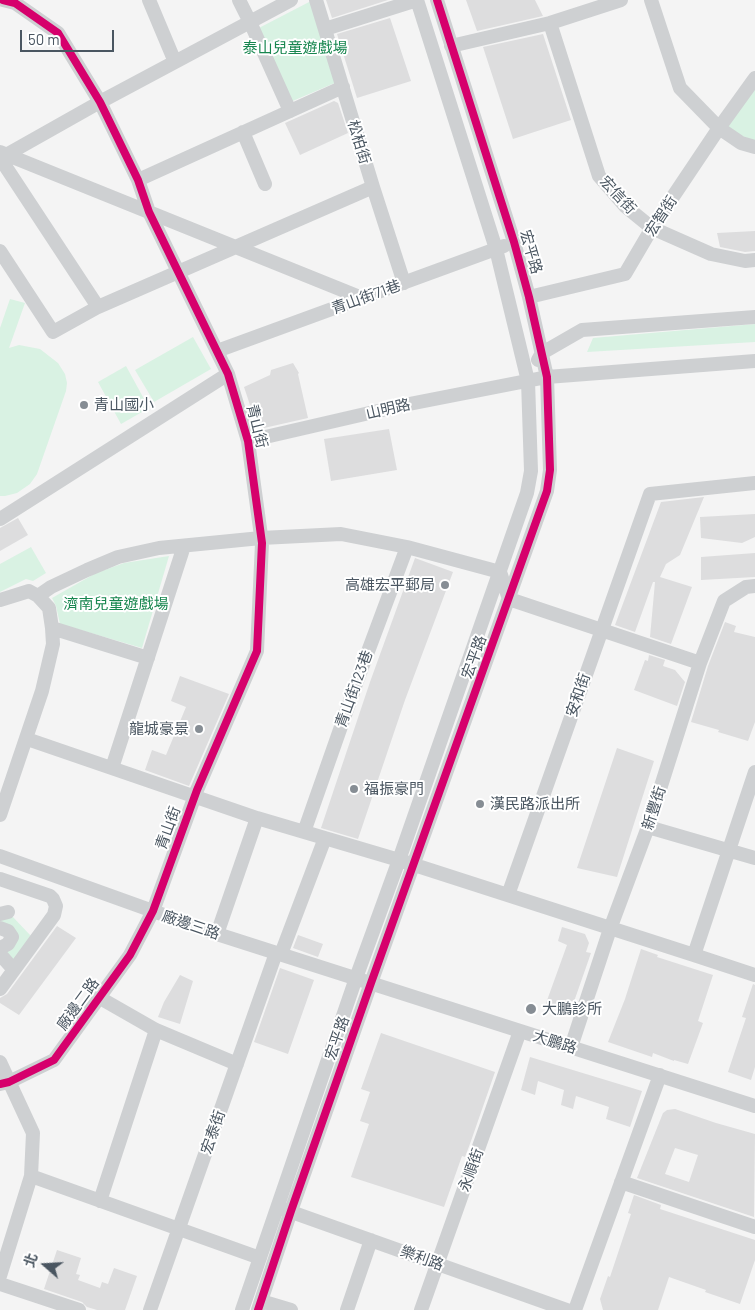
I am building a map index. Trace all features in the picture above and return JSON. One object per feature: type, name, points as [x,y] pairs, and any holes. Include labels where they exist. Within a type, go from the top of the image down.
[{"type":"street","name":"青山街","points":[[3,0],[14,3],[58,32],[100,102],[138,180],[149,212],[228,374],[248,441],[261,538],[257,651],[194,796],[153,911]]},
{"type":"street","points":[[148,0],[175,62]]},
{"type":"street","points":[[239,0],[290,111]]},
{"type":"street","points":[[2,155],[292,0]]},
{"type":"street","name":"松柏街","points":[[316,0],[404,283]]},
{"type":"street","points":[[325,29],[417,0]]},
{"type":"street","name":"宏平路","points":[[242,1310],[356,978],[500,572],[527,493],[531,471],[528,381],[496,249],[417,0]]},
{"type":"street","name":"宏平路","points":[[260,1305],[371,983],[547,491],[550,470],[546,377],[529,296],[514,242],[437,0]]},
{"type":"street","points":[[451,46],[550,23],[621,0]]},
{"type":"street","points":[[652,0],[680,88],[718,128],[741,142],[755,147]]},
{"type":"street","name":"宏信街","points":[[550,23],[599,176],[625,206],[652,228],[711,254],[745,261],[755,260]]},
{"type":"street","name":"宏智街","points":[[529,296],[625,274],[652,228],[718,128],[755,78]]},
{"type":"street","points":[[138,180],[343,87]]},
{"type":"street","points":[[243,132],[265,184]]},
{"type":"street","points":[[2,155],[362,298]]},
{"type":"street","points":[[2,155],[98,307]]},
{"type":"street","points":[[0,251],[53,332],[98,307],[373,187]]},
{"type":"street","name":"青山街71巷","points":[[217,351],[514,242]]},
{"type":"street","points":[[528,381],[542,353],[582,330],[755,317]]},
{"type":"street","name":"山明路","points":[[248,441],[404,405],[546,377],[755,361]]},
{"type":"street","points":[[0,519],[228,374]]},
{"type":"street","name":"安和街","points":[[508,894],[650,494],[755,483]]},
{"type":"street","points":[[38,596],[51,586],[118,557],[159,548],[261,538],[341,534],[407,547],[500,572],[509,599],[700,663]]},
{"type":"street","points":[[112,768],[184,546]]},
{"type":"street","name":"青山街123巷","points":[[304,832],[407,547]]},
{"type":"street","name":"新豐街","points":[[571,1047],[610,929],[648,827],[700,663],[724,601],[746,587],[755,586]]},
{"type":"street","points":[[0,600],[29,591],[38,596],[49,608],[52,628],[52,644],[42,691],[0,814]]},
{"type":"street","points":[[52,628],[148,658]]},
{"type":"street","points":[[26,739],[257,818],[414,864],[755,975]]},
{"type":"street","points":[[694,955],[755,772]]},
{"type":"street","points":[[217,934],[257,818]]},
{"type":"street","points":[[648,827],[755,858]]},
{"type":"street","name":"宏泰街","points":[[150,1310],[237,1064],[325,838]]},
{"type":"street","name":"廠邊三路","points":[[0,856],[217,934],[356,978]]},
{"type":"street","points":[[0,879],[50,896],[56,906],[54,915],[0,989]]},
{"type":"street","name":"廠邊二路","points":[[5,1083],[54,1060],[130,955],[153,911]]},
{"type":"street","points":[[0,928],[8,931],[12,937],[8,944],[0,948]]},
{"type":"street","points":[[0,954],[14,970]]},
{"type":"street","name":"大鵬路","points":[[356,978],[755,1106]]},
{"type":"street","points":[[100,998],[156,1030],[237,1064]]},
{"type":"street","points":[[100,1201],[156,1030]]},
{"type":"street","name":"永順街","points":[[422,1310],[520,1031]]},
{"type":"street","points":[[0,1062],[5,1083],[32,1133],[30,1176],[4,1249],[0,1276]]},
{"type":"street","points":[[575,1310],[660,1076]]},
{"type":"street","points":[[30,1176],[260,1258]]},
{"type":"street","points":[[621,1182],[755,1227]]},
{"type":"street","name":"樂利路","points":[[277,1206],[567,1310]]},
{"type":"street","points":[[347,1310],[371,1240]]},
{"type":"street","points":[[0,1284],[79,1310]]},
{"type":"street","points":[[260,1305],[291,1310]]},
{"type":"green space","name":"泰山兒童遊戲場","points":[[311,1],[337,82],[288,103],[255,30]]},
{"type":"green space","points":[[755,85],[755,142],[725,128]]},
{"type":"green space","points":[[10,299],[25,303],[9,348],[19,345],[40,349],[58,363],[65,374],[67,383],[66,391],[37,474],[30,484],[17,493],[0,496],[0,328]]},
{"type":"green space","points":[[755,324],[755,342],[587,352],[593,338]]},
{"type":"green space","points":[[193,337],[211,369],[154,402],[135,370]]},
{"type":"green space","points":[[126,366],[149,408],[121,424],[98,382]]},
{"type":"green space","points":[[31,547],[46,573],[33,581],[26,579],[0,592],[0,564]]},
{"type":"green space","name":"濟南兒童遊戲場","points":[[169,556],[142,648],[60,624],[52,598],[96,573],[124,563]]},
{"type":"green space","points":[[12,916],[31,936],[16,963],[3,950],[7,949],[0,919]]},
{"type":"building","points":[[326,0],[388,0],[332,18]]},
{"type":"building","points":[[466,0],[535,0],[543,16],[477,31]]},
{"type":"building","points":[[390,18],[411,81],[357,98],[337,34]]},
{"type":"building","points":[[543,34],[571,120],[513,139],[483,47]]},
{"type":"building","points":[[334,101],[338,103],[348,133],[300,155],[285,123]]},
{"type":"building","points":[[755,231],[755,251],[745,252],[720,247],[717,233]]},
{"type":"building","points":[[293,363],[299,373],[308,418],[264,428],[254,417],[244,387],[270,375],[271,370]]},
{"type":"building","points":[[389,429],[397,470],[331,481],[324,439]]},
{"type":"building","points":[[704,497],[680,555],[666,564],[660,577],[692,587],[671,644],[650,637],[655,582],[653,582],[635,632],[615,625],[661,502]]},
{"type":"building","points":[[755,514],[755,537],[742,543],[701,538],[700,517]]},
{"type":"building","points":[[18,518],[28,535],[0,551],[0,528]]},
{"type":"building","points":[[755,553],[755,577],[701,580],[701,557]]},
{"type":"building","points":[[415,558],[453,572],[405,700],[358,839],[321,828],[370,682]]},
{"type":"building","points":[[725,622],[736,626],[734,632],[755,637],[755,722],[748,741],[691,722],[708,666]]},
{"type":"building","points":[[649,655],[665,660],[663,666],[675,670],[685,682],[677,706],[634,690],[645,660],[648,661]]},
{"type":"building","name":"龍城豪景","points":[[180,676],[229,694],[189,786],[145,770],[152,750],[166,755],[186,707],[171,701]]},
{"type":"building","points":[[617,748],[654,761],[617,877],[577,868]]},
{"type":"building","points":[[57,926],[76,938],[19,1015],[0,1003],[0,998],[7,994]]},
{"type":"building","points":[[562,927],[585,934],[589,943],[586,952],[591,953],[570,1013],[545,1006],[567,945],[558,941]]},
{"type":"building","points":[[298,935],[323,944],[318,957],[293,948]]},
{"type":"building","points":[[641,949],[658,955],[657,957],[713,975],[698,1021],[703,1023],[688,1064],[653,1053],[652,1057],[608,1042],[625,999]]},
{"type":"building","points":[[280,968],[314,980],[288,1054],[254,1042]]},
{"type":"building","points":[[180,975],[193,981],[180,1024],[158,1017],[164,1002]]},
{"type":"building","points":[[753,984],[755,985],[755,1067],[751,1080],[728,1072],[746,1018],[742,1017]]},
{"type":"building","points":[[381,1033],[495,1072],[465,1157],[462,1156],[444,1207],[351,1177],[369,1124],[360,1121],[370,1092],[361,1089]]},
{"type":"building","points":[[530,1057],[642,1091],[630,1127],[606,1119],[609,1107],[576,1096],[573,1109],[561,1105],[564,1090],[538,1081],[535,1095],[521,1090]]},
{"type":"building","points":[[675,1109],[755,1134],[754,1217],[637,1178],[663,1113],[667,1110]],"holes":[[[675,1148],[698,1155],[689,1182],[665,1174]]]},
{"type":"building","points":[[634,1195],[661,1205],[660,1209],[755,1240],[755,1260],[740,1304],[669,1277],[658,1310],[603,1310],[600,1299],[608,1276],[610,1277],[631,1214],[628,1213]]},
{"type":"building","points":[[57,1250],[81,1258],[76,1274],[80,1275],[78,1280],[100,1288],[102,1282],[108,1284],[114,1268],[137,1276],[125,1310],[97,1310],[87,1307],[82,1302],[44,1289]]},
{"type":"cycle path","points":[[0,1084],[9,1082],[54,1060],[130,955],[153,911],[197,790],[257,651],[262,543],[248,441],[228,374],[149,212],[138,180],[100,102],[58,33],[15,3],[3,0]]},
{"type":"cycle path","points":[[258,1310],[371,983],[547,491],[550,470],[547,377],[529,297],[514,242],[437,0]]},
{"type":"place","name":"青山國小","points":[[84,405]]},
{"type":"place","name":"高雄宏平郵局","points":[[445,585]]},
{"type":"place","name":"龍城豪景","points":[[199,729]]},
{"type":"place","name":"福振豪門","points":[[354,789]]},
{"type":"place","name":"漢民路派出所","points":[[480,804]]},
{"type":"place","name":"大鵬診所","points":[[531,1009]]}]
